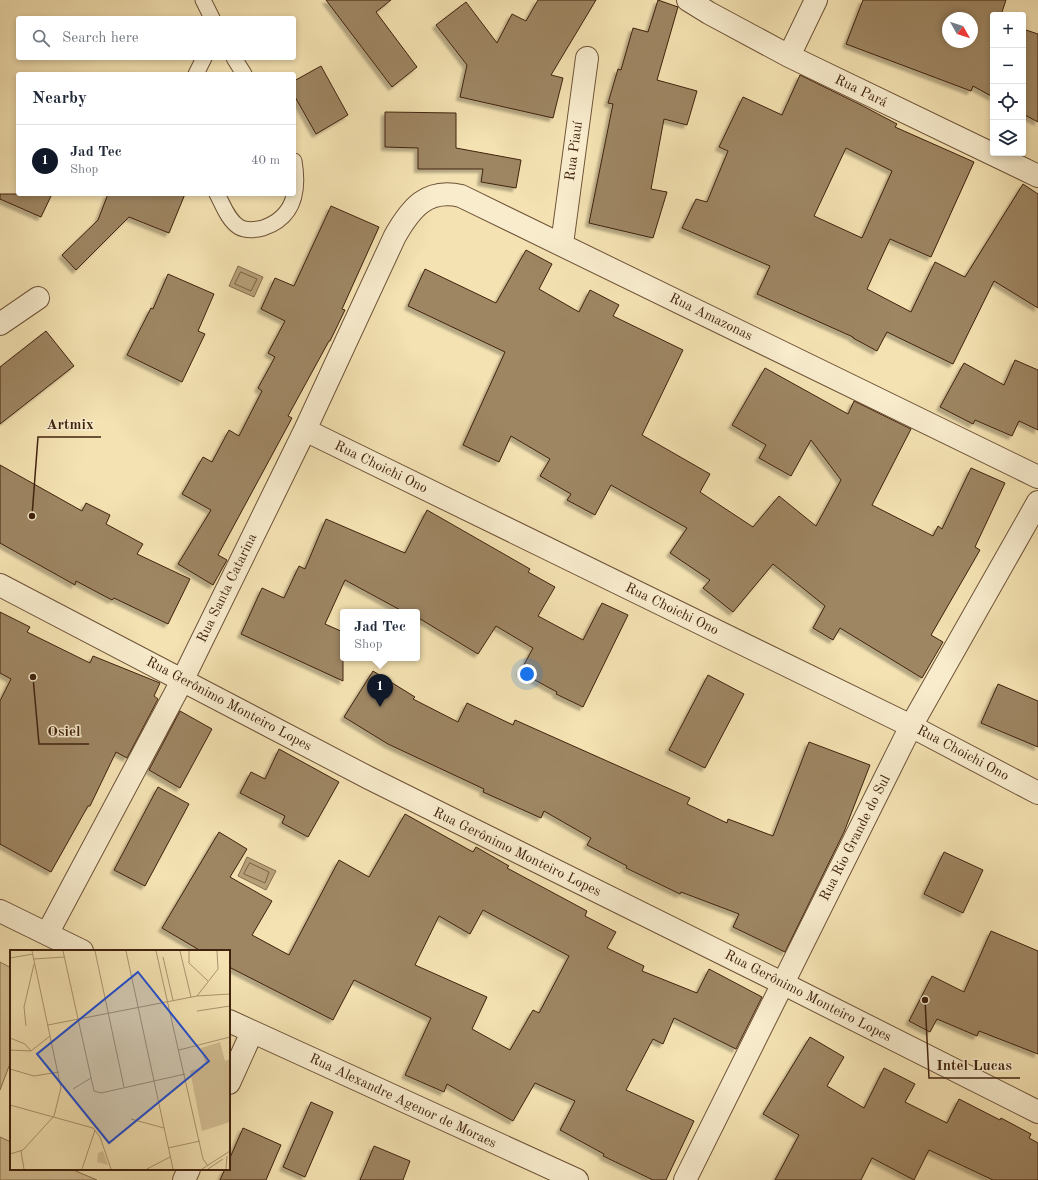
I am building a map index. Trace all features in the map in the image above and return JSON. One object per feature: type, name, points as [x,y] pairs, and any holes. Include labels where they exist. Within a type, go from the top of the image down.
[{"type":"street","name":"Rua Pará","points":[[688,0],[709,14],[789,56],[1038,176]]},
{"type":"street","points":[[789,56],[816,0]]},
{"type":"street","name":"Rua Piauí","points":[[562,244],[587,58]]},
{"type":"street","name":"Rua Amazonas","points":[[395,236],[403,222],[421,203],[434,195],[448,193],[461,196],[1038,477]]},
{"type":"street","name":"Rua Santa Catarina","points":[[47,934],[183,680],[305,430],[395,236]]},
{"type":"street","points":[[0,324],[38,298]]},
{"type":"street","name":"Rua Choichi Ono","points":[[305,430],[911,726],[1038,793]]},
{"type":"street","name":"Rua Rio Grande do Sul","points":[[685,1180],[911,726],[1038,502]]},
{"type":"street","name":"Rua Gerônimo Monteiro Lopes","points":[[0,585],[369,778],[1038,1112]]},
{"type":"street","points":[[0,911],[80,950]]},
{"type":"street","name":"Rua Alexandre Agenor de Moraes","points":[[230,1021],[576,1180]]},
{"type":"street","points":[[230,1080],[252,1032]]},
{"type":"street","points":[[184,1180],[189,1170]]},
{"type":"lane","points":[[203,0],[211,16]]},
{"type":"lane","points":[[197,72],[203,60]]},
{"type":"lane","points":[[235,60],[243,72]]},
{"type":"lane","points":[[218,196],[230,217],[239,226],[252,230],[268,226],[279,219],[290,209],[294,196]]},
{"type":"shaded area","points":[[0,962],[10,967],[10,1064],[0,1090]]},
{"type":"shaded area","points":[[0,1137],[10,1142],[10,1170],[73,1170],[97,1180],[0,1180]]},
{"type":"water","points":[[238,266],[263,277],[254,297],[229,286]]},
{"type":"water","points":[[247,857],[276,871],[266,890],[238,876]]},
{"type":"building","points":[[326,0],[391,0],[376,12],[417,67],[392,87]]},
{"type":"building","points":[[538,0],[596,0],[551,75],[563,78],[553,118],[460,97],[467,65],[436,25],[466,2],[497,43],[512,14],[526,21]]},
{"type":"building","points":[[658,0],[678,7],[657,80],[697,91],[687,125],[664,119],[651,189],[667,192],[653,238],[589,223],[613,104],[608,103],[618,69],[621,70],[633,28],[648,32]]},
{"type":"building","points":[[863,0],[1006,0],[1002,12],[990,12],[990,95],[973,86],[971,91],[846,44]]},
{"type":"building","points":[[1026,30],[1038,34],[1038,122],[1026,116]]},
{"type":"building","points":[[321,66],[348,115],[316,134],[296,99],[296,80]]},
{"type":"building","points":[[800,75],[897,124],[895,127],[974,162],[931,257],[890,239],[867,289],[911,312],[935,262],[965,277],[1023,184],[1038,194],[1038,308],[994,281],[953,364],[887,332],[877,351],[853,337],[757,294],[770,266],[682,228],[696,199],[707,202],[728,151],[719,147],[743,97],[782,115]],"holes":[[[846,148],[892,171],[862,238],[814,216]]]},
{"type":"building","points":[[385,112],[456,113],[456,148],[521,160],[516,188],[481,182],[483,169],[418,169],[418,148],[385,147]]},
{"type":"building","points":[[0,194],[16,194],[16,196],[51,196],[41,217],[0,199]]},
{"type":"building","points":[[107,196],[184,196],[169,233],[129,217],[76,270],[62,255],[98,220]]},
{"type":"building","points":[[331,206],[379,227],[342,309],[345,310],[330,341],[288,416],[292,418],[218,555],[227,560],[213,585],[178,564],[211,510],[182,494],[203,457],[212,462],[229,430],[239,436],[262,391],[258,388],[275,357],[268,353],[285,321],[261,309],[275,278],[294,286]]},
{"type":"building","points":[[526,250],[552,264],[539,289],[579,312],[590,290],[619,305],[613,316],[683,350],[642,435],[710,474],[700,492],[753,527],[779,496],[816,526],[841,480],[811,440],[791,476],[759,458],[766,445],[732,425],[765,368],[848,414],[854,401],[911,429],[872,505],[933,536],[938,526],[942,529],[971,468],[1005,483],[975,547],[980,550],[931,635],[943,642],[922,678],[840,628],[833,640],[813,628],[825,606],[773,564],[733,612],[703,588],[710,580],[670,553],[687,528],[611,485],[595,515],[567,500],[571,494],[540,476],[550,459],[511,436],[499,462],[463,445],[505,352],[408,306],[425,269],[496,303]]},
{"type":"building","points":[[168,274],[214,294],[198,331],[205,334],[182,382],[127,355],[151,308],[153,309]]},
{"type":"building","points":[[46,331],[74,366],[0,424],[0,367]]},
{"type":"building","points":[[1015,360],[1038,370],[1038,430],[1019,421],[1012,436],[975,420],[973,424],[940,407],[964,363],[1004,385]]},
{"type":"building","points":[[0,465],[82,511],[86,503],[110,515],[106,524],[143,544],[137,554],[190,579],[168,624],[114,598],[112,600],[76,581],[75,585],[0,543]]},
{"type":"building","points":[[427,510],[530,569],[528,572],[555,587],[538,616],[583,640],[602,603],[628,615],[583,707],[556,694],[557,692],[520,672],[533,648],[496,626],[478,654],[420,619],[420,609],[398,609],[345,580],[325,624],[340,631],[340,661],[343,661],[343,681],[241,634],[262,588],[284,598],[299,566],[305,569],[326,519],[405,553]]},
{"type":"building","points":[[0,612],[30,627],[27,632],[90,663],[93,656],[160,683],[154,696],[158,699],[127,758],[116,752],[90,806],[88,806],[51,872],[0,844],[0,701],[11,679],[0,673]]},
{"type":"building","points":[[373,671],[415,697],[413,699],[458,722],[467,703],[513,725],[515,720],[690,798],[687,804],[727,823],[728,819],[773,836],[809,742],[870,765],[844,832],[785,952],[733,927],[739,914],[681,892],[680,894],[626,868],[627,866],[587,845],[591,838],[544,811],[541,818],[483,792],[484,789],[388,744],[344,717]]},
{"type":"building","points":[[708,675],[744,694],[705,768],[669,750]]},
{"type":"building","points":[[998,684],[1038,701],[1038,747],[981,723]]},
{"type":"building","points":[[180,711],[212,729],[180,788],[149,770]]},
{"type":"building","points":[[279,749],[339,782],[308,837],[282,823],[285,816],[240,793],[251,772],[265,779]]},
{"type":"building","points":[[158,787],[189,804],[145,886],[114,870]]},
{"type":"building","points":[[405,814],[473,852],[476,847],[509,866],[507,868],[587,911],[585,916],[616,932],[607,948],[644,966],[642,971],[697,993],[709,969],[762,997],[736,1049],[674,1018],[663,1044],[653,1039],[626,1090],[694,1121],[666,1180],[653,1180],[603,1156],[604,1154],[560,1130],[575,1101],[535,1083],[513,1121],[447,1084],[444,1092],[405,1075],[431,1018],[354,980],[333,1020],[230,968],[230,950],[199,950],[162,928],[219,832],[247,849],[230,877],[272,901],[252,935],[289,955],[339,860],[369,877]],"holes":[[[483,910],[569,956],[539,1013],[533,1010],[510,1050],[472,1029],[487,997],[415,965],[439,916],[470,934]]]},
{"type":"building","points":[[944,852],[983,870],[963,913],[924,894]]},
{"type":"building","points":[[991,931],[1038,951],[1038,1054],[979,1031],[977,1036],[937,1019],[930,1032],[909,1021],[932,976],[964,992]]},
{"type":"building","points":[[810,1037],[844,1057],[827,1086],[864,1108],[884,1068],[915,1084],[905,1102],[947,1123],[959,1099],[1000,1120],[1001,1118],[1031,1134],[1029,1138],[1038,1143],[1038,1180],[993,1180],[929,1150],[914,1180],[872,1158],[861,1180],[775,1180],[799,1135],[763,1114]]},
{"type":"building","points":[[311,1102],[333,1112],[305,1177],[283,1167]]},
{"type":"building","points":[[243,1128],[281,1145],[266,1180],[220,1180],[225,1170],[230,1170],[230,1158]]},
{"type":"building","points":[[374,1146],[410,1161],[403,1180],[360,1180]]},
{"type":"place","name":"Artmix","points":[[32,516]]},
{"type":"place","name":"Osiel","points":[[33,677]]},
{"type":"place","name":"Jad Tec","points":[[380,707]]},
{"type":"place","name":"Intel Lucas","points":[[925,1000]]}]
